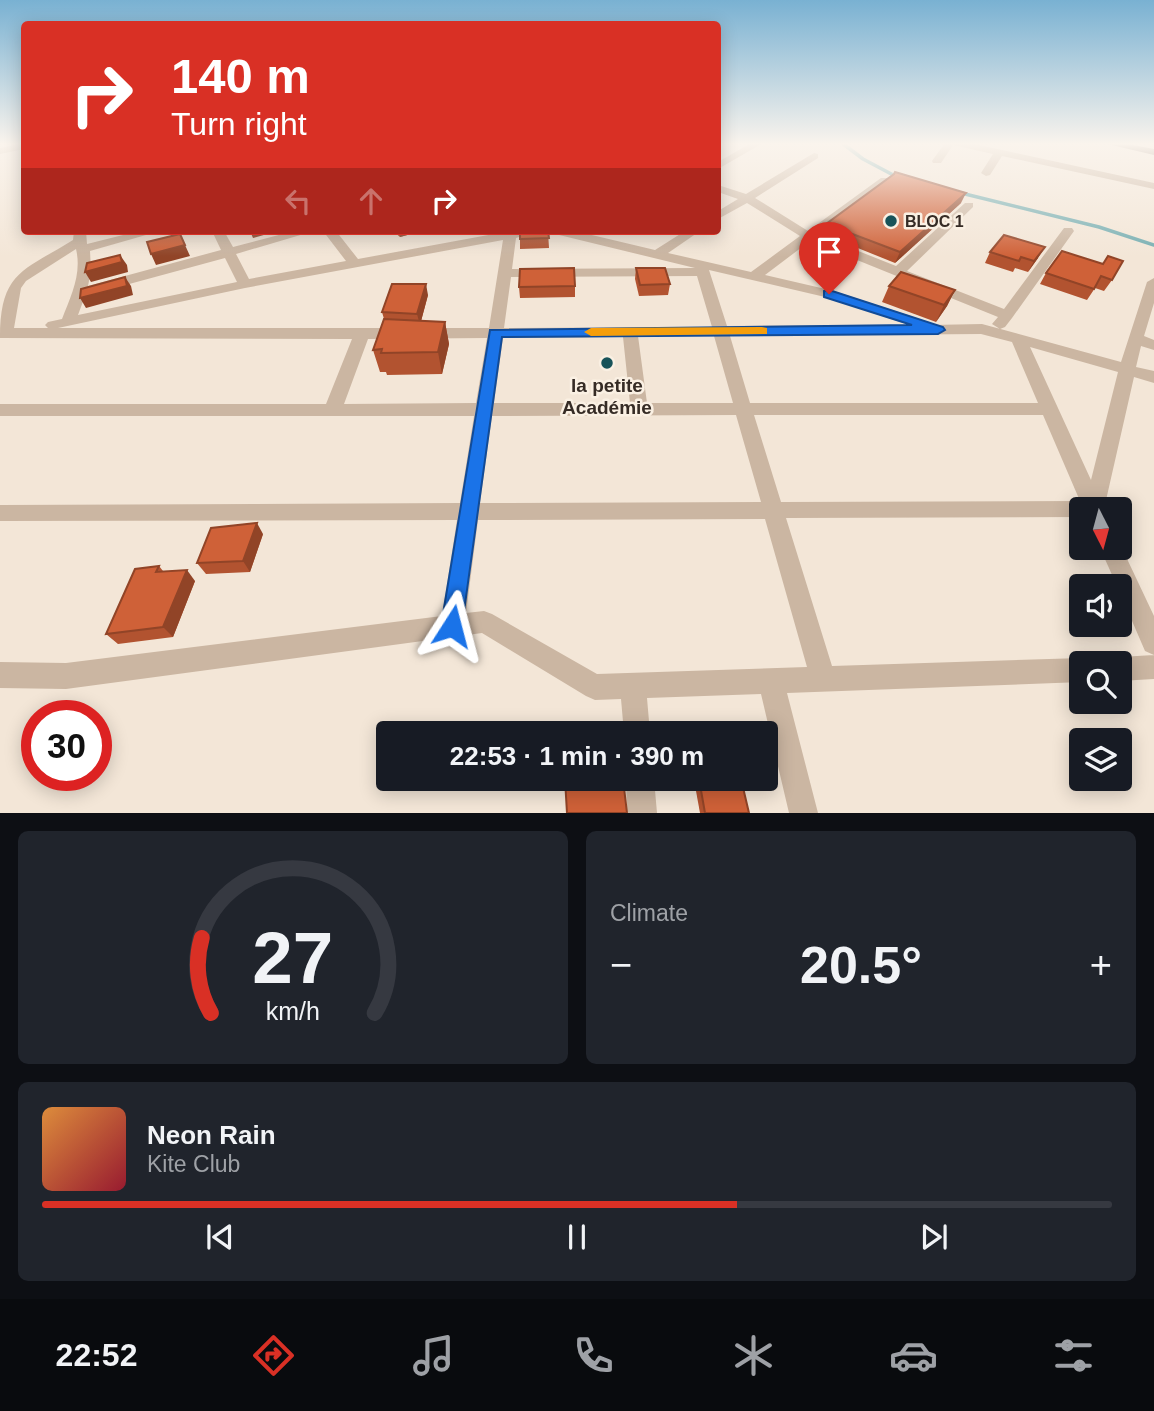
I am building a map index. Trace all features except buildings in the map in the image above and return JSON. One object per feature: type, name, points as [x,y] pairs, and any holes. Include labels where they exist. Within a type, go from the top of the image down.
[{"type":"street","points":[[721,214],[774,181]]},
{"type":"street","points":[[753,276],[884,181]]},
{"type":"street","points":[[1131,181],[1154,186]]},
{"type":"street","points":[[721,189],[747,198],[808,236],[1007,315]]},
{"type":"street","points":[[899,271],[969,205]]},
{"type":"street","points":[[995,332],[1068,231]]},
{"type":"street","points":[[8,333],[14,288],[21,278],[81,241],[125,235]]},
{"type":"street","points":[[220,235],[245,284]]},
{"type":"street","points":[[79,293],[294,235]]},
{"type":"street","points":[[332,235],[355,264]]},
{"type":"street","points":[[448,235],[458,245]]},
{"type":"street","points":[[8,333],[245,284],[510,235],[452,626]]},
{"type":"street","points":[[576,235],[657,254],[702,269]]},
{"type":"street","points":[[657,254],[688,235]]},
{"type":"street","points":[[68,322],[79,293],[85,260],[81,241]]},
{"type":"street","points":[[504,273],[702,269],[753,276],[829,294],[938,330]]},
{"type":"street","points":[[702,269],[823,679]]},
{"type":"street","points":[[1097,497],[1135,338],[1154,282]]},
{"type":"street","points":[[8,333],[362,334],[982,329],[1154,377]]},
{"type":"street","points":[[630,332],[639,409]]},
{"type":"street","points":[[333,409],[362,334]]},
{"type":"street","points":[[1135,338],[1154,345]]},
{"type":"street","points":[[1018,339],[1089,497]]},
{"type":"street","points":[[0,410],[1049,409]]},
{"type":"street","points":[[0,513],[1069,509]]},
{"type":"street","points":[[1116,560],[1154,643]]},
{"type":"street","points":[[0,675],[65,676],[484,622],[594,687],[1069,670]]},
{"type":"street","points":[[1132,668],[1154,667]]},
{"type":"street","points":[[771,681],[803,813]]},
{"type":"street","points":[[633,685],[636,721]]},
{"type":"street","points":[[641,791],[642,813]]},
{"type":"waterway","points":[[961,193],[1099,227],[1154,245]]},
{"type":"slow traffic","points":[[591,332],[762,331]]},
{"type":"place","name":"BLOC 1","points":[[891,221]]},
{"type":"place","name":"la petite Académie","points":[[607,363]]},
{"type":"route","points":[[452,626],[495,333],[938,330],[829,294]]}]
